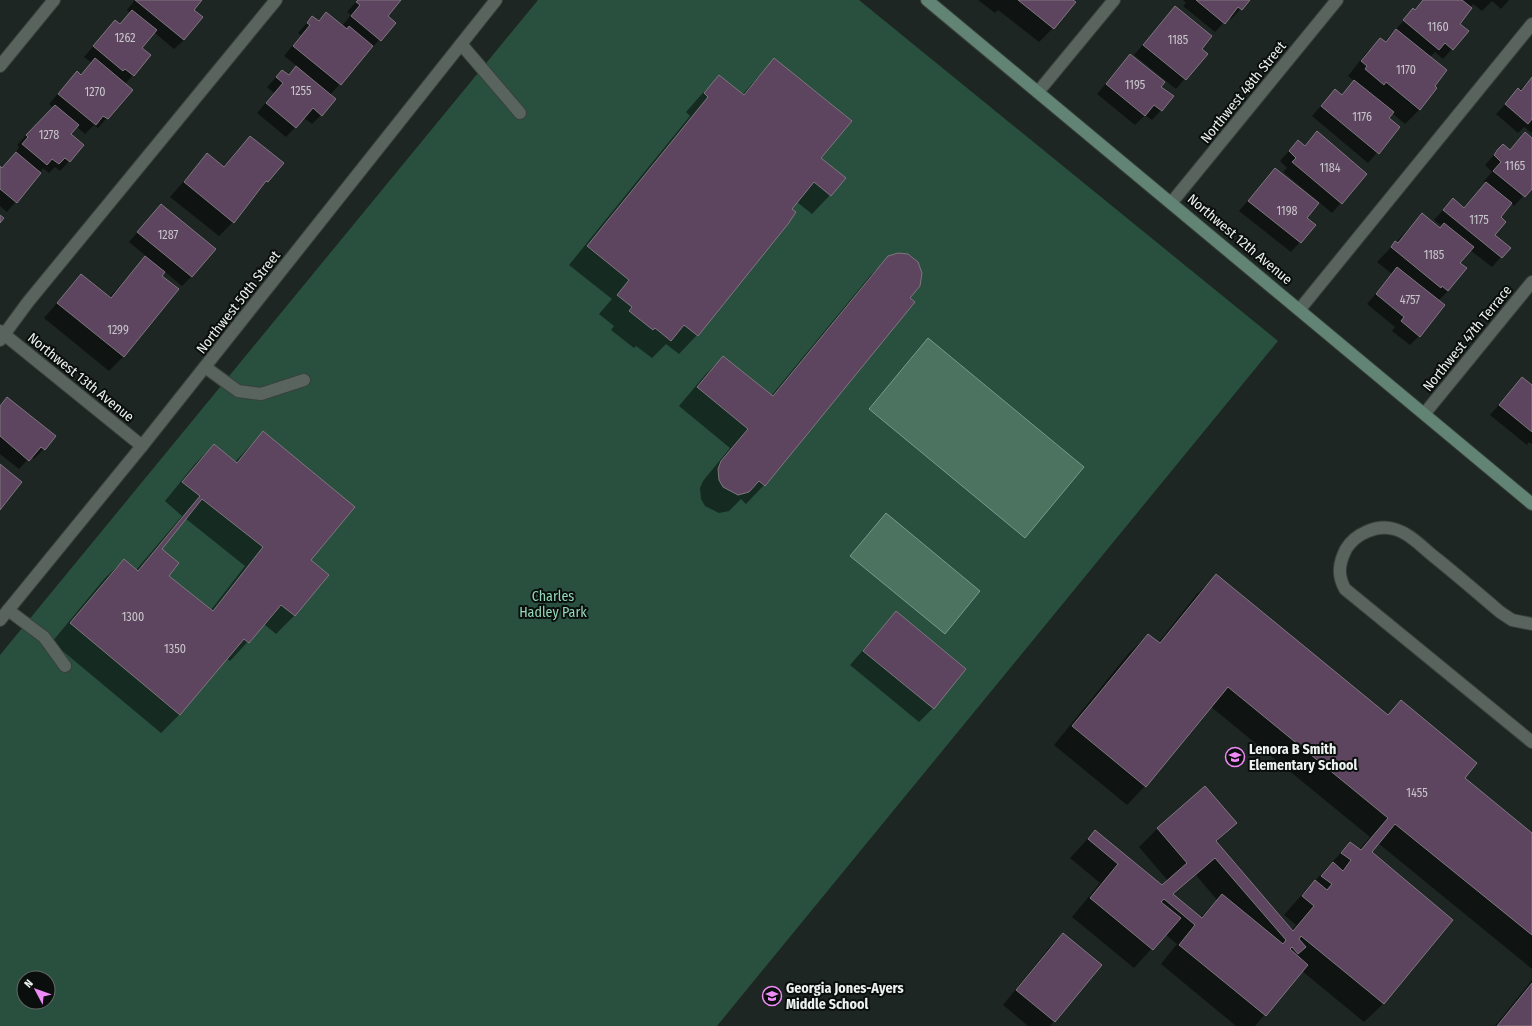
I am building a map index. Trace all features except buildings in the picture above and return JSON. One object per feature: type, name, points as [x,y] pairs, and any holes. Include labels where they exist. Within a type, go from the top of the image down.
[{"type":"main road","name":"Northwest 12th Avenue","points":[[927,0],[1172,202],[1532,504]]},
{"type":"street","points":[[0,66],[54,0]]},
{"type":"street","points":[[2,335],[276,0]]},
{"type":"street","name":"Northwest 50th Street","points":[[0,620],[206,367],[496,0]]},
{"type":"street","points":[[1038,92],[1114,0]]},
{"type":"street","name":"Northwest 48th Street","points":[[1172,202],[1337,0]]},
{"type":"street","points":[[1300,309],[1532,24]]},
{"type":"street","points":[[461,44],[520,113]]},
{"type":"street","name":"Northwest 47th Terrace","points":[[1425,413],[1532,282]]},
{"type":"street","name":"Northwest 13th Avenue","points":[[2,335],[142,446]]},
{"type":"street","points":[[206,367],[238,391],[261,394],[304,380]]},
{"type":"street","points":[[1532,624],[1512,620],[1500,612],[1421,545],[1394,529],[1380,528],[1366,531],[1352,542],[1342,557],[1339,566],[1339,580],[1345,589],[1532,742]]},
{"type":"street","points":[[8,610],[44,637],[65,666]]},
{"type":"green space","name":"Charles Hadley Park","points":[[538,0],[859,0],[1278,341],[717,1026],[0,1026],[0,655]]},
{"type":"shaded area","points":[[928,338],[1084,467],[1025,538],[869,409]]},
{"type":"shaded area","points":[[886,513],[980,591],[945,634],[850,556]]},
{"type":"place","name":"Lenora B Smith Elementary School","points":[[1235,757]]},
{"type":"place","name":"Georgia Jones-Ayers Middle School","points":[[772,996]]}]
